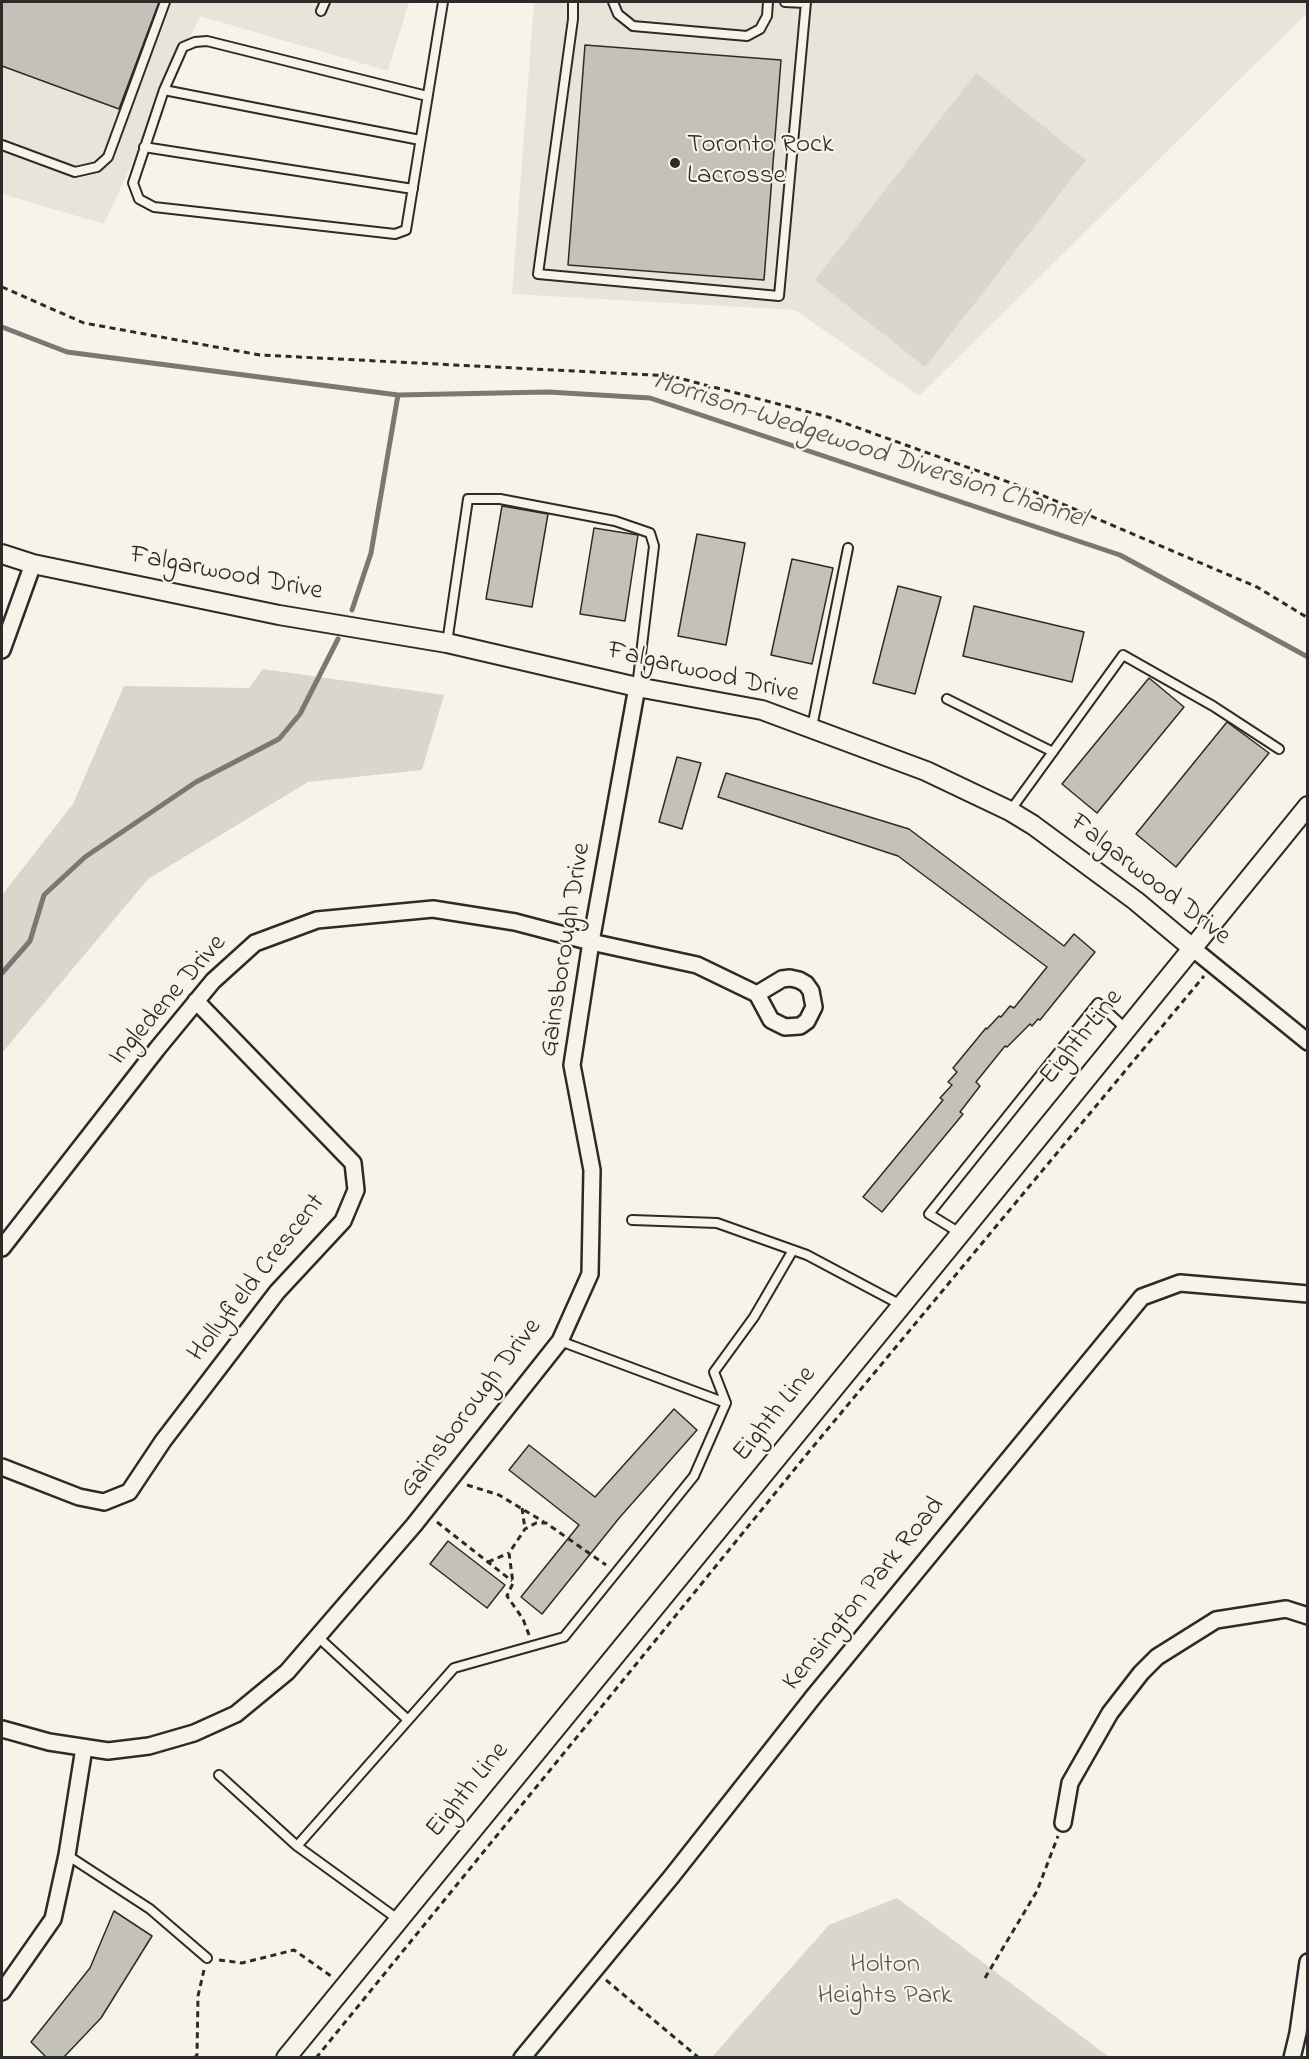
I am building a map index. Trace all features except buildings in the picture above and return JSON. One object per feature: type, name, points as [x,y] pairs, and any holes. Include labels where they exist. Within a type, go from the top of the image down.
[{"type":"street","name":"Falgarwood Drive","points":[[2,554],[33,564],[279,615],[447,643],[637,687],[762,710],[812,728],[926,771],[1010,811],[1033,825],[1136,900],[1191,948],[1308,1042]]},
{"type":"street","points":[[2,650],[33,564]]},
{"type":"street","name":"Gainsborough Drive","points":[[2,1729],[49,1742],[108,1751],[149,1746],[194,1733],[236,1714],[287,1672],[318,1637],[424,1512],[560,1341],[590,1274],[592,1170],[572,1065],[591,942],[637,687]]},
{"type":"street","name":"Eighth Line","points":[[286,2058],[1308,806]]},
{"type":"street","name":"Ingledene Drive","points":[[2,1248],[213,981],[255,943],[316,920],[433,909],[515,922],[591,942],[697,965],[757,993]]},
{"type":"street","name":"Hollyfield Crescent","points":[[2,1467],[79,1497],[104,1502],[129,1492],[163,1442],[277,1292],[343,1221],[356,1190],[353,1163],[196,1001]]},
{"type":"street","name":"Kensington Park Road","points":[[522,2058],[672,1876],[814,1696],[1142,1297],[1180,1283],[1308,1294]]},
{"type":"street","points":[[1063,1823],[1070,1783],[1110,1713],[1156,1657],[1216,1620],[1286,1609],[1308,1616]]},
{"type":"street","points":[[3,1988],[52,1919],[67,1855],[84,1748]]},
{"type":"street","points":[[1292,2058],[1298,2033],[1308,1962]]},
{"type":"lane","points":[[2,145],[75,172],[97,167],[108,157],[165,2]]},
{"type":"lane","points":[[321,11],[325,2]]},
{"type":"lane","points":[[428,96],[207,42],[195,42],[183,47],[164,90],[133,183],[139,199],[154,207],[395,234],[406,230],[420,140],[428,96],[443,2]]},
{"type":"lane","points":[[573,2],[573,19],[538,274],[779,296],[805,2],[785,2]]},
{"type":"lane","points":[[613,2],[618,14],[633,26],[747,36],[760,29],[767,16],[768,2]]},
{"type":"lane","points":[[164,90],[420,140]]},
{"type":"lane","points":[[144,147],[413,189]]},
{"type":"lane","points":[[447,643],[468,499],[500,499],[615,520],[650,533],[654,546],[637,687]]},
{"type":"lane","points":[[812,728],[848,548]]},
{"type":"lane","points":[[1010,811],[1123,655],[1213,706],[1279,750]]},
{"type":"lane","points":[[947,699],[1053,752]]},
{"type":"lane","points":[[961,1233],[930,1214],[1098,1003],[1126,1029]]},
{"type":"lane","points":[[632,1220],[717,1223],[807,1255],[901,1305]]},
{"type":"lane","points":[[297,1846],[454,1668],[564,1637],[694,1476],[726,1403],[714,1372],[754,1317],[793,1250]]},
{"type":"lane","points":[[560,1341],[726,1403]]},
{"type":"lane","points":[[318,1637],[408,1720]]},
{"type":"lane","points":[[219,1775],[297,1846],[399,1920]]},
{"type":"lane","points":[[67,1855],[150,1910],[207,1958]]},
{"type":"path","points":[[2,287],[84,323],[260,355],[671,376],[828,417],[1025,488],[1257,587],[1308,618]]},
{"type":"path","points":[[316,2058],[807,1454],[1203,979],[1211,963]]},
{"type":"path","points":[[450,1480],[499,1496],[522,1508],[616,1572]]},
{"type":"path","points":[[522,1508],[525,1529]]},
{"type":"path","points":[[424,1512],[513,1582]]},
{"type":"path","points":[[487,1562],[509,1553],[525,1529],[536,1522],[546,1523]]},
{"type":"path","points":[[509,1553],[513,1582],[507,1596],[523,1618],[533,1645]]},
{"type":"path","points":[[985,1978],[1037,1891],[1063,1823]]},
{"type":"path","points":[[194,2058],[197,2055],[198,1996],[207,1958],[242,1964],[294,1950],[345,1986]]},
{"type":"path","points":[[595,1970],[699,2058]]},
{"type":"shaded area","points":[[2,2],[409,2],[388,71],[200,16],[104,224],[2,194]]},
{"type":"shaded area","points":[[534,2],[1307,2],[1307,13],[919,396],[795,310],[512,294]]},
{"type":"green space","name":"Toronto Rock Lacrosse","points":[[976,73],[1086,160],[925,367],[815,280]]},
{"type":"green space","points":[[263,669],[444,695],[422,770],[308,782],[148,879],[2,1053],[2,895],[73,804],[124,686],[249,688]]},
{"type":"green space","name":"Holton Heights Park","points":[[897,1898],[1109,2057],[712,2057],[829,1925]]},
{"type":"waterway","name":"Morrison-Wedgewood Diversion Channel","points":[[2,327],[67,352],[398,395],[548,392],[650,398],[1120,555],[1308,657]]},
{"type":"waterway","points":[[352,610],[371,553],[398,395]]},
{"type":"waterway","points":[[2,973],[30,941],[44,895],[85,857],[196,782],[279,739],[300,714],[338,639]]},
{"type":"place","name":"Toronto Rock Lacrosse","points":[[675,163]]}]
